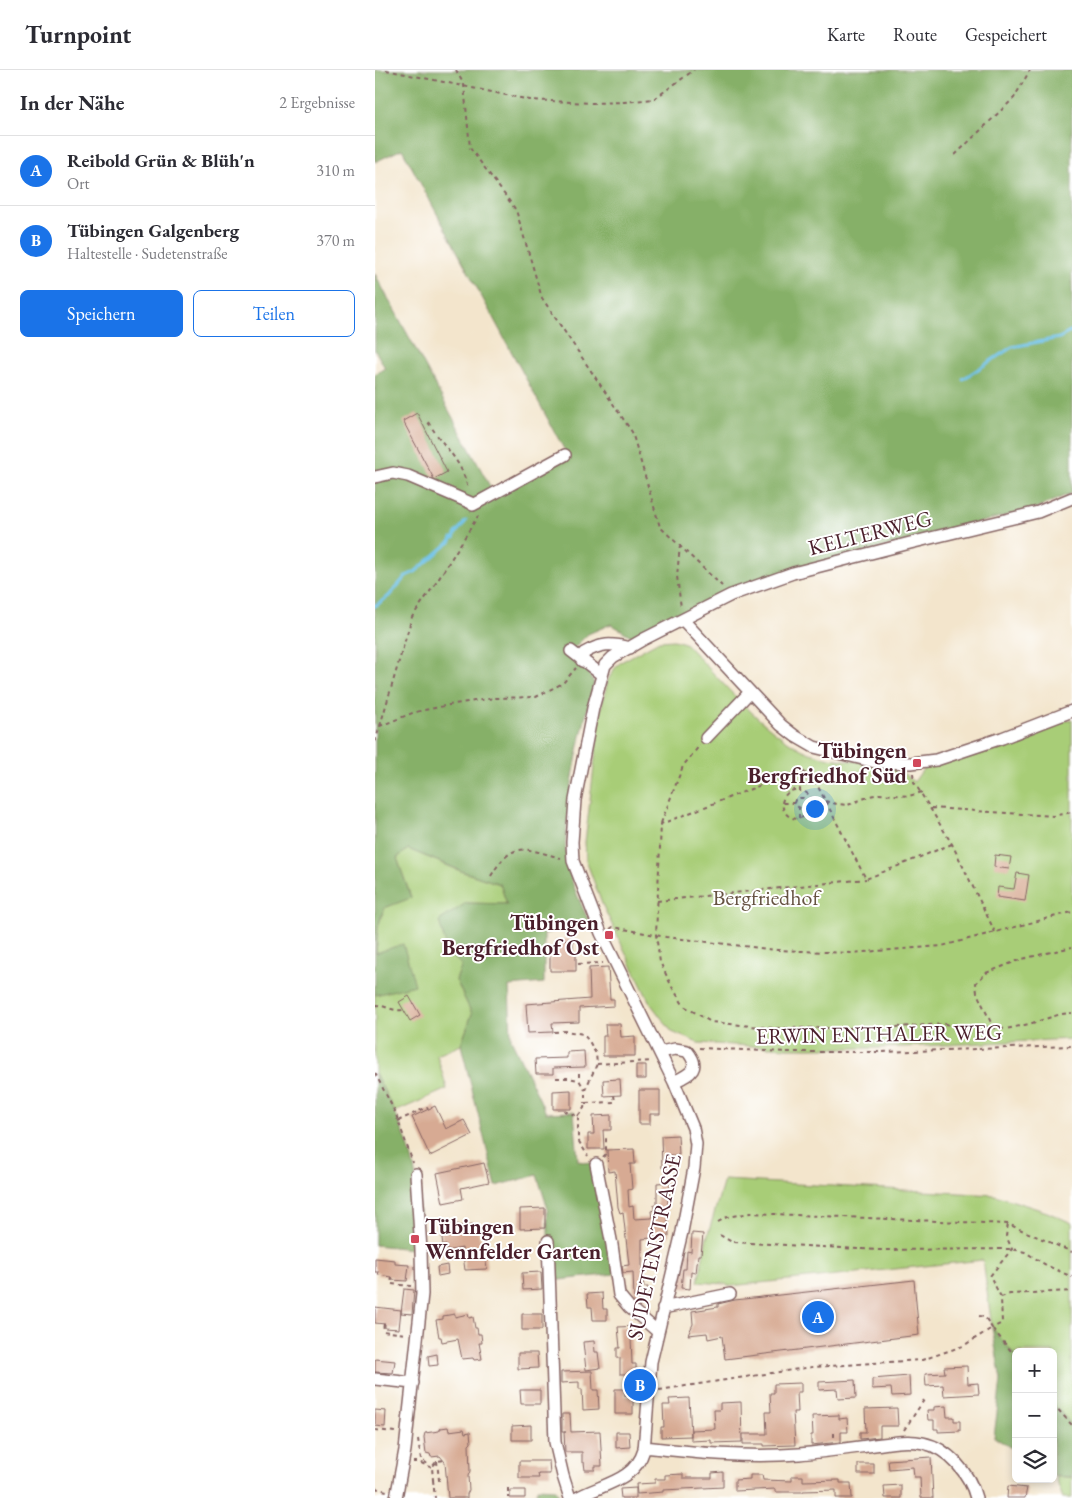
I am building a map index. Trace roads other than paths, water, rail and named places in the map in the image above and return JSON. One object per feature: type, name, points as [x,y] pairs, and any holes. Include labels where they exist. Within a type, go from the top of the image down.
[{"type":"street","points":[[375,477],[393,473],[408,476],[474,507],[565,455]]},
{"type":"street","name":"KELTERWEG","points":[[683,620],[731,595],[793,573],[1038,512],[1072,498]]},
{"type":"street","points":[[683,620],[781,725],[795,736],[814,747],[875,762],[895,763],[936,760],[1002,738],[1072,711]]},
{"type":"street","name":"SUDETENSTRASSE","points":[[577,1498],[591,1490],[617,1482],[634,1469],[641,1460],[644,1447],[647,1391],[651,1362],[657,1330],[682,1232],[694,1168],[696,1144],[693,1128],[674,1082],[601,933],[573,861],[572,842],[575,800],[593,708],[605,665],[613,657],[683,620]]},
{"type":"street","points":[[582,661],[584,653],[593,648],[612,643],[630,648]]},
{"type":"street","points":[[571,651],[602,675]]},
{"type":"street","points":[[706,738],[750,692]]},
{"type":"street","points":[[662,1057],[675,1049],[687,1050],[694,1062],[694,1069],[690,1074],[674,1082]]},
{"type":"street","points":[[596,1164],[612,1245],[619,1295],[629,1307],[657,1330]]},
{"type":"street","points":[[396,1498],[412,1434],[413,1383],[422,1294],[416,1174]]},
{"type":"street","points":[[548,1241],[555,1442],[563,1476],[571,1498]]},
{"type":"street","points":[[663,1308],[730,1294]]},
{"type":"street","points":[[375,1380],[413,1383]]},
{"type":"street","points":[[644,1447],[733,1456],[760,1456],[806,1453],[907,1441],[925,1443],[949,1456],[968,1478],[976,1498]]},
{"type":"waterway","points":[[963,379],[1012,347],[1059,338],[1072,331]]},
{"type":"waterway","points":[[375,606],[389,596],[406,576],[415,572],[451,541],[466,521]]},
{"type":"place","name":"Tübingen Bergfriedhof Süd","points":[[917,763]]},
{"type":"place","name":"Tübingen Bergfriedhof Ost","points":[[609,935]]},
{"type":"place","name":"Tübingen Wennfelder Garten","points":[[415,1239]]},
{"type":"place","name":"Reibold Grün & Blüh'n","points":[[818,1317]]},
{"type":"place","name":"Tübingen Galgenberg","points":[[640,1385]]},
{"type":"park label","name":"Bergfriedhof","points":[[766,897]]}]
